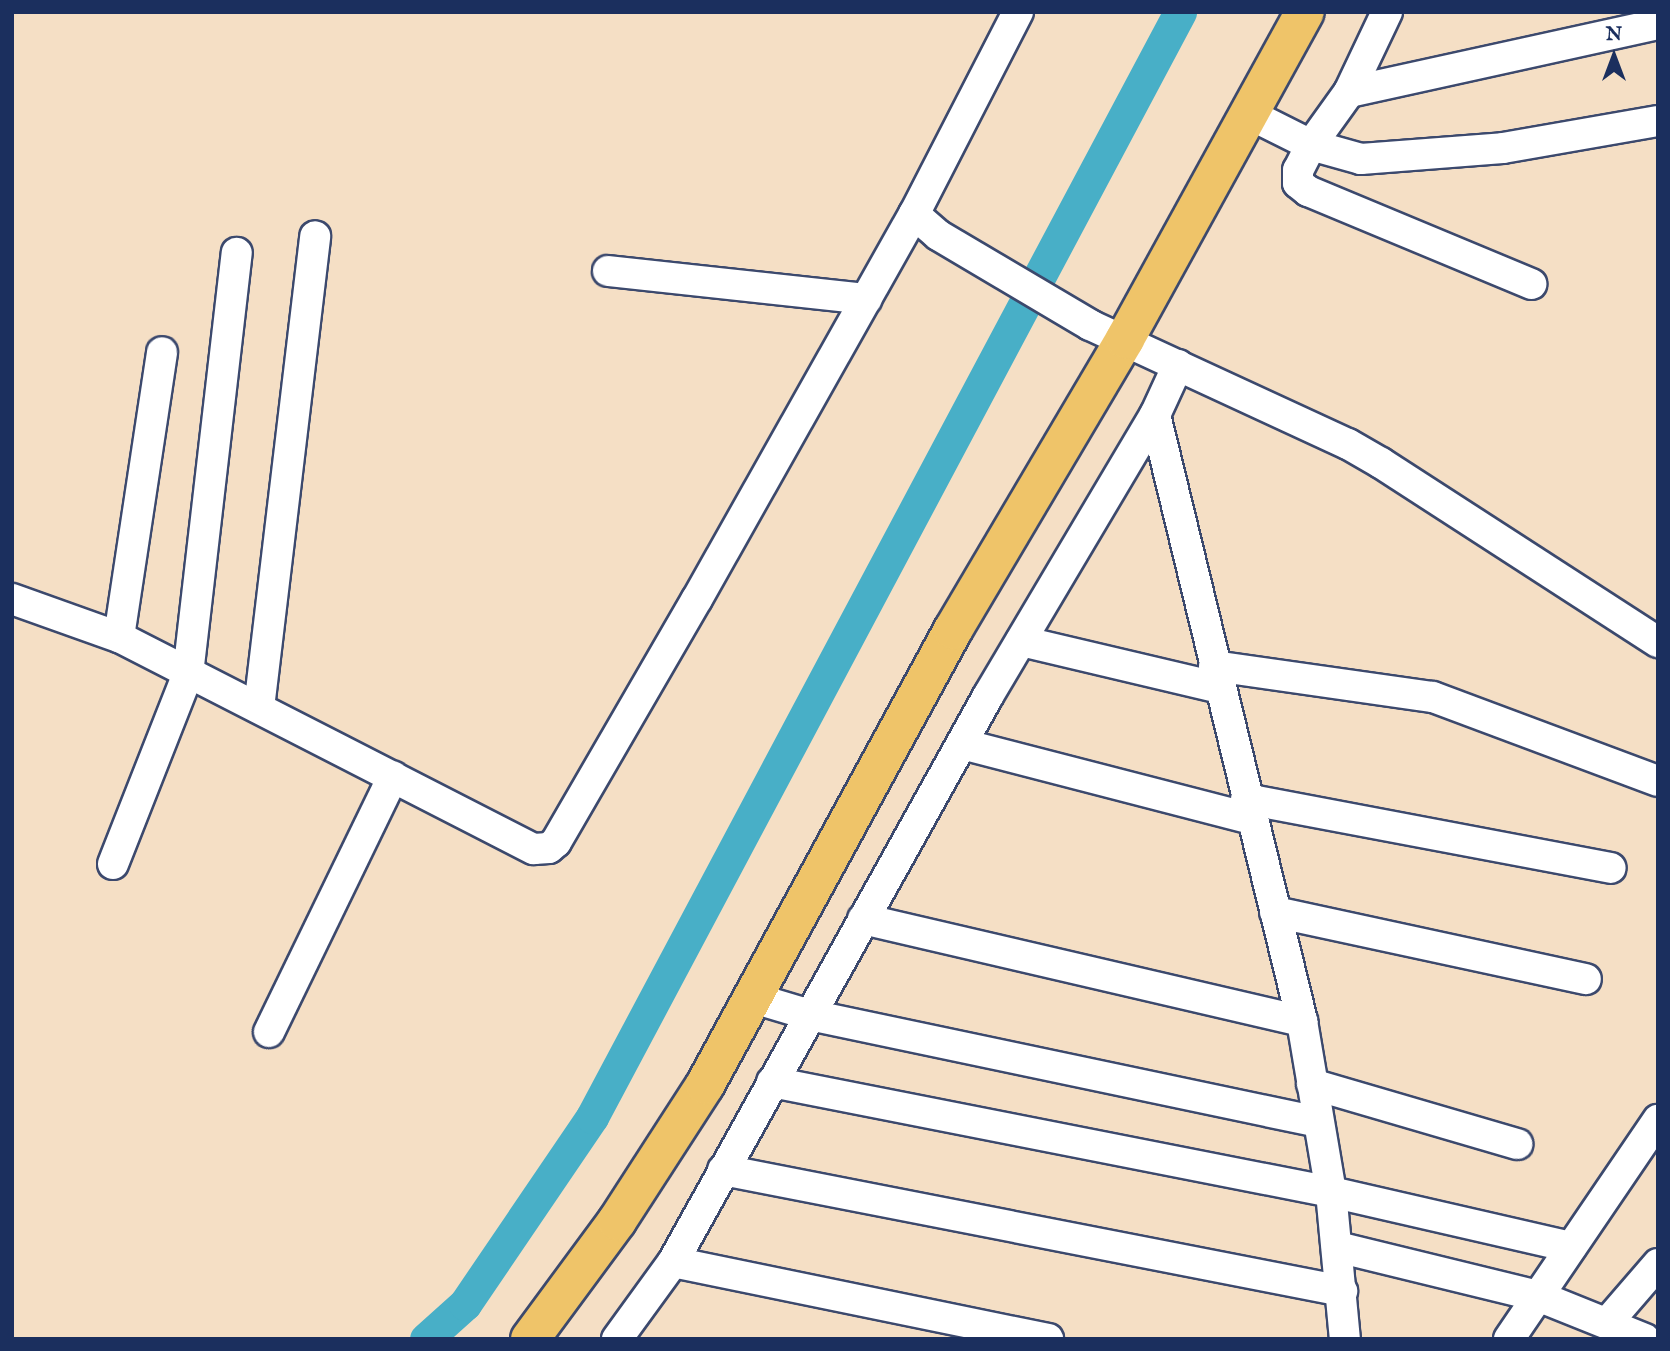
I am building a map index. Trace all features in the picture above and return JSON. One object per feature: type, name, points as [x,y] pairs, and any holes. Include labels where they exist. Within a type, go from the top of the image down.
[{"type":"main road","points":[[530,1339],[562,1299],[667,1147],[753,998],[953,631],[1125,339],[1305,12]]},
{"type":"street","points":[[12,599],[118,637],[534,849],[550,848],[556,842],[914,214],[1018,12]]},
{"type":"street","points":[[1387,12],[1349,92],[1311,145],[1297,175],[1303,188],[1531,284]]},
{"type":"street","points":[[1349,92],[1658,24]]},
{"type":"street","points":[[1249,114],[1311,145],[1360,159],[1503,148],[1658,121]]},
{"type":"street","points":[[914,214],[938,235],[1090,325],[1125,339],[1370,456],[1658,642]]},
{"type":"street","points":[[259,708],[314,236]]},
{"type":"street","points":[[113,864],[188,674],[237,253]]},
{"type":"street","points":[[608,271],[866,299]]},
{"type":"street","points":[[118,637],[162,352]]},
{"type":"street","points":[[617,1339],[673,1262],[962,744],[1155,415],[1178,365]]},
{"type":"street","points":[[1155,415],[1302,1021],[1331,1192],[1345,1339]]},
{"type":"street","points":[[1021,641],[1217,677],[1433,697],[1658,781]]},
{"type":"street","points":[[962,744],[1249,809],[1611,868]]},
{"type":"street","points":[[269,1032],[393,777]]},
{"type":"street","points":[[1275,912],[1586,979]]},
{"type":"street","points":[[863,919],[1302,1021]]},
{"type":"street","points":[[753,998],[810,1015],[1318,1122]]},
{"type":"street","points":[[772,1082],[1331,1192],[1572,1247]]},
{"type":"street","points":[[1312,1084],[1517,1144]]},
{"type":"street","points":[[1509,1339],[1658,1120]]},
{"type":"street","points":[[723,1170],[1342,1291]]},
{"type":"street","points":[[1336,1247],[1538,1296],[1646,1339]]},
{"type":"street","points":[[673,1262],[1048,1339]]},
{"type":"street","points":[[1607,1323],[1658,1264]]},
{"type":"waterway","points":[[426,1339],[465,1304],[592,1117],[1180,12]]}]
